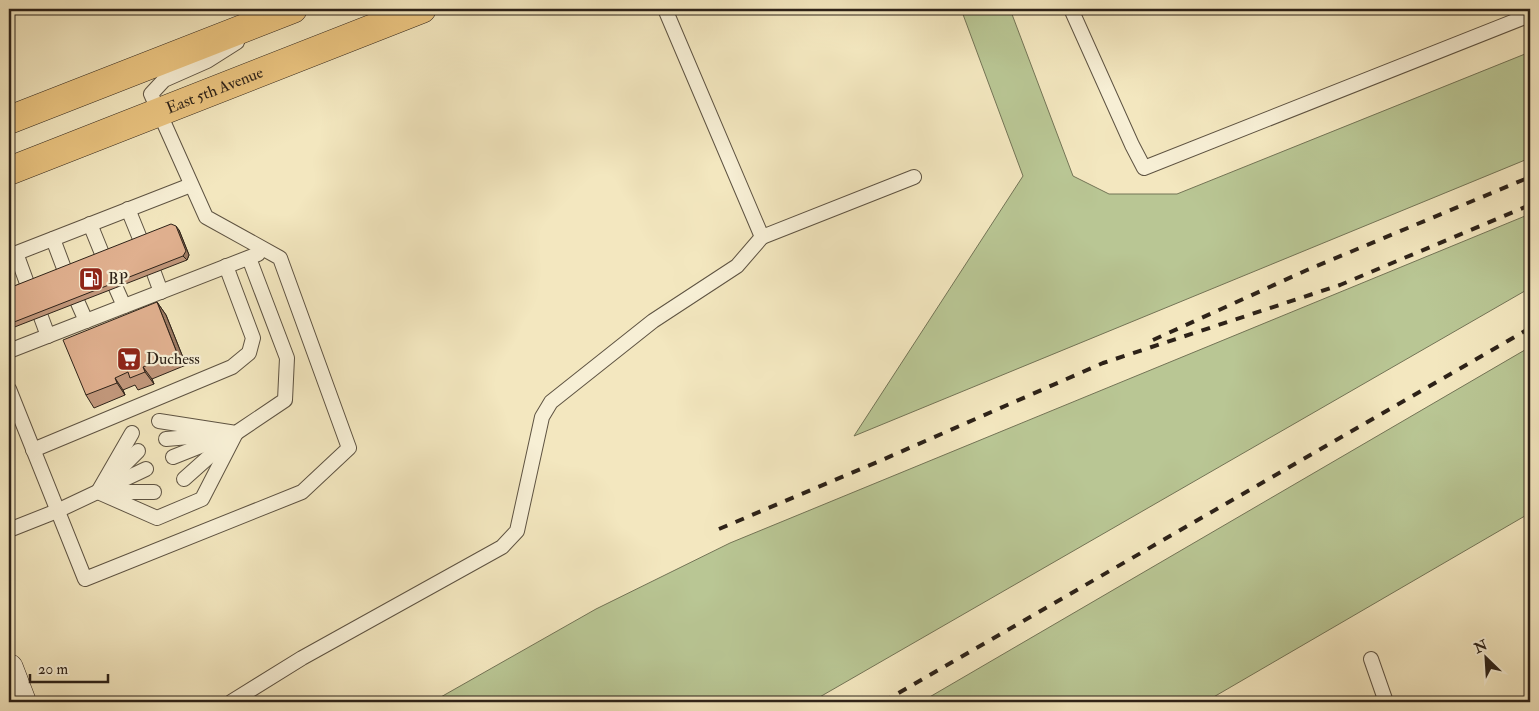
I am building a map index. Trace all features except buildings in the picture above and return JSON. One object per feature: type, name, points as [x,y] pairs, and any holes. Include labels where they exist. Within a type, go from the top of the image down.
[{"type":"main road","name":"East 5th Avenue","points":[[9,171],[422,9]]},
{"type":"main road","points":[[9,120],[285,12]]},
{"type":"main road","points":[[9,668],[22,702]]},
{"type":"lane","points":[[665,9],[762,237]]},
{"type":"lane","points":[[1071,9],[1144,168],[1530,15]]},
{"type":"lane","points":[[9,389],[85,579],[302,492],[349,448],[280,258],[206,217],[152,94],[164,80],[207,61],[285,12]]},
{"type":"lane","points":[[232,702],[302,658],[502,546],[517,531],[542,417],[551,402],[653,321],[737,266],[762,237],[914,177]]},
{"type":"lane","points":[[28,286],[12,254],[192,185]]},
{"type":"lane","points":[[128,209],[141,241]]},
{"type":"lane","points":[[90,224],[103,256]]},
{"type":"lane","points":[[52,239],[65,271]]},
{"type":"lane","points":[[9,350],[266,251]]},
{"type":"lane","points":[[184,479],[236,433],[285,400],[287,358],[249,258]]},
{"type":"lane","points":[[33,450],[232,367],[249,353],[253,338],[226,266]]},
{"type":"lane","points":[[154,273],[161,292]]},
{"type":"lane","points":[[116,288],[124,306]]},
{"type":"lane","points":[[78,303],[86,321]]},
{"type":"lane","points":[[41,317],[48,336]]},
{"type":"lane","points":[[159,420],[236,433]]},
{"type":"lane","points":[[98,492],[132,433]]},
{"type":"lane","points":[[166,439],[236,433]]},
{"type":"lane","points":[[173,457],[236,433]]},
{"type":"lane","points":[[98,492],[157,518],[202,498],[236,433]]},
{"type":"lane","points":[[98,492],[138,451]]},
{"type":"lane","points":[[9,530],[57,511],[146,469]]},
{"type":"lane","points":[[98,492],[154,492]]},
{"type":"lane","points":[[1371,660],[1386,702]]},
{"type":"green space","points":[[961,9],[1010,9],[1073,176],[1109,194],[1177,194],[1530,52],[1530,158],[854,436],[1023,176]]},
{"type":"green space","points":[[1530,214],[1530,288],[811,702],[432,702],[596,609],[730,543]]},
{"type":"green space","points":[[1530,347],[1530,513],[1205,702],[921,702]]},
{"type":"railway","points":[[1153,340],[1307,270],[1530,177]]},
{"type":"railway","points":[[719,529],[1103,363],[1340,285],[1530,205]]},
{"type":"railway","points":[[883,702],[1530,328]]},
{"type":"place","name":"BP","points":[[91,279]]},
{"type":"place","name":"Duchess","points":[[129,359]]}]
